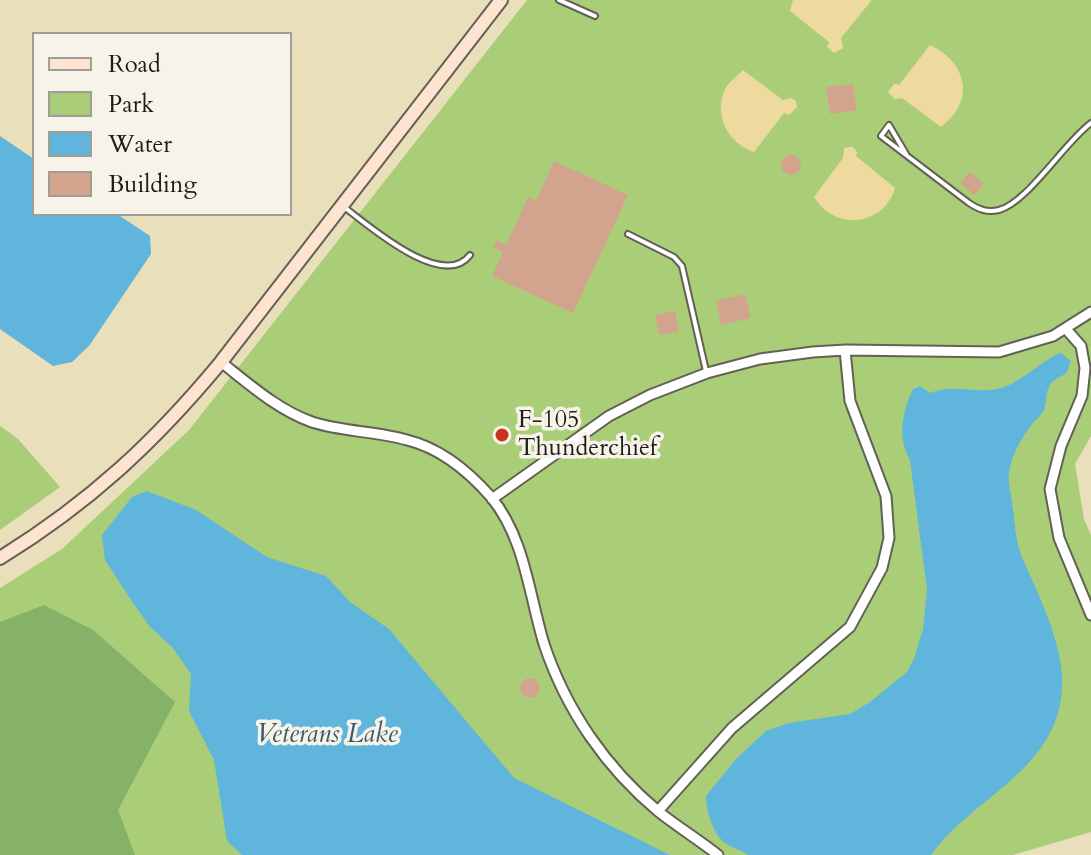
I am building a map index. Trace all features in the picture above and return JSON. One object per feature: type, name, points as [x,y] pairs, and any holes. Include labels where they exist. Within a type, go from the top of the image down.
[{"type":"street","points":[[0,558],[74,508],[124,467],[177,414],[221,362],[501,0]]},
{"type":"street","points":[[492,499],[609,416],[650,395],[707,373],[760,359],[845,350],[999,352],[1033,344],[1066,329],[1091,312]]},
{"type":"street","points":[[1066,329],[1081,346],[1085,368],[1082,396],[1061,446],[1050,489],[1059,538],[1091,615]]},
{"type":"street","points":[[658,811],[732,728],[850,627],[882,568],[889,538],[886,496],[850,401],[845,350]]},
{"type":"street","points":[[221,362],[277,404],[303,418],[323,425],[408,440],[437,452],[456,464],[492,499],[520,552],[544,643],[572,708],[614,768],[658,811],[718,855]]},
{"type":"lane","points":[[559,0],[595,16]]},
{"type":"lane","points":[[906,154],[889,125],[881,136],[969,203],[994,211],[1017,200],[1071,140],[1091,123]]},
{"type":"lane","points":[[342,206],[393,244],[422,259],[456,266],[470,255]]},
{"type":"lane","points":[[628,234],[674,257],[682,266],[707,373]]},
{"type":"green space","points":[[527,0],[1091,0],[1091,436],[1075,464],[1084,519],[1091,535],[1091,832],[1013,855],[0,855],[0,588],[62,549],[189,430]]},
{"type":"green space","points":[[0,426],[17,438],[60,487],[0,530]]},
{"type":"green space","points":[[44,605],[93,630],[175,702],[118,810],[135,855],[0,855],[0,622]]},
{"type":"sand","points":[[793,0],[871,1],[841,38],[843,48],[834,53],[827,47],[829,42],[790,11]]},
{"type":"sand","points":[[930,45],[952,61],[962,83],[963,94],[959,106],[941,127],[902,98],[895,99],[888,92],[894,84],[899,85]]},
{"type":"sand","points":[[743,70],[783,100],[791,98],[796,101],[797,107],[789,115],[784,113],[754,152],[737,143],[722,119],[725,89]]},
{"type":"sand","points":[[853,147],[856,156],[895,188],[881,210],[870,217],[846,220],[834,216],[814,197],[843,158],[844,148]]},
{"type":"water","points":[[0,136],[32,158],[32,216],[120,216],[150,236],[151,254],[89,346],[72,362],[53,366],[0,329]]},
{"type":"water","points":[[1061,353],[1071,361],[1068,371],[1050,386],[1044,410],[1018,447],[1009,477],[1020,551],[1049,619],[1061,663],[1060,707],[1041,748],[1011,780],[945,838],[931,855],[748,855],[725,843],[711,822],[706,796],[736,759],[766,731],[789,723],[850,714],[907,672],[914,659],[923,629],[927,590],[910,460],[902,434],[906,407],[913,389],[920,386],[930,393],[949,389],[997,389],[1013,383]]},
{"type":"water","name":"Veterans Lake","points":[[147,491],[196,510],[267,557],[326,576],[350,602],[389,629],[514,778],[670,855],[242,855],[227,841],[214,760],[189,711],[191,674],[172,647],[150,627],[105,560],[102,535],[132,497]]},
{"type":"building","points":[[853,84],[857,110],[830,114],[826,87]]},
{"type":"building","points":[[791,155],[798,158],[801,165],[798,172],[791,175],[784,172],[781,165],[784,158]]},
{"type":"building","points":[[554,161],[628,195],[573,313],[492,276],[503,252],[493,248],[497,240],[506,245],[528,197],[536,201]]},
{"type":"building","points":[[970,172],[984,184],[975,195],[960,183]]},
{"type":"building","points":[[745,294],[751,318],[721,325],[716,301]]},
{"type":"building","points":[[675,311],[679,332],[659,335],[655,315]]},
{"type":"building","points":[[530,678],[537,681],[540,688],[537,695],[530,698],[523,695],[520,688],[523,681]]},
{"type":"place","name":"F-105 Thunderchief","points":[[502,435]]}]
